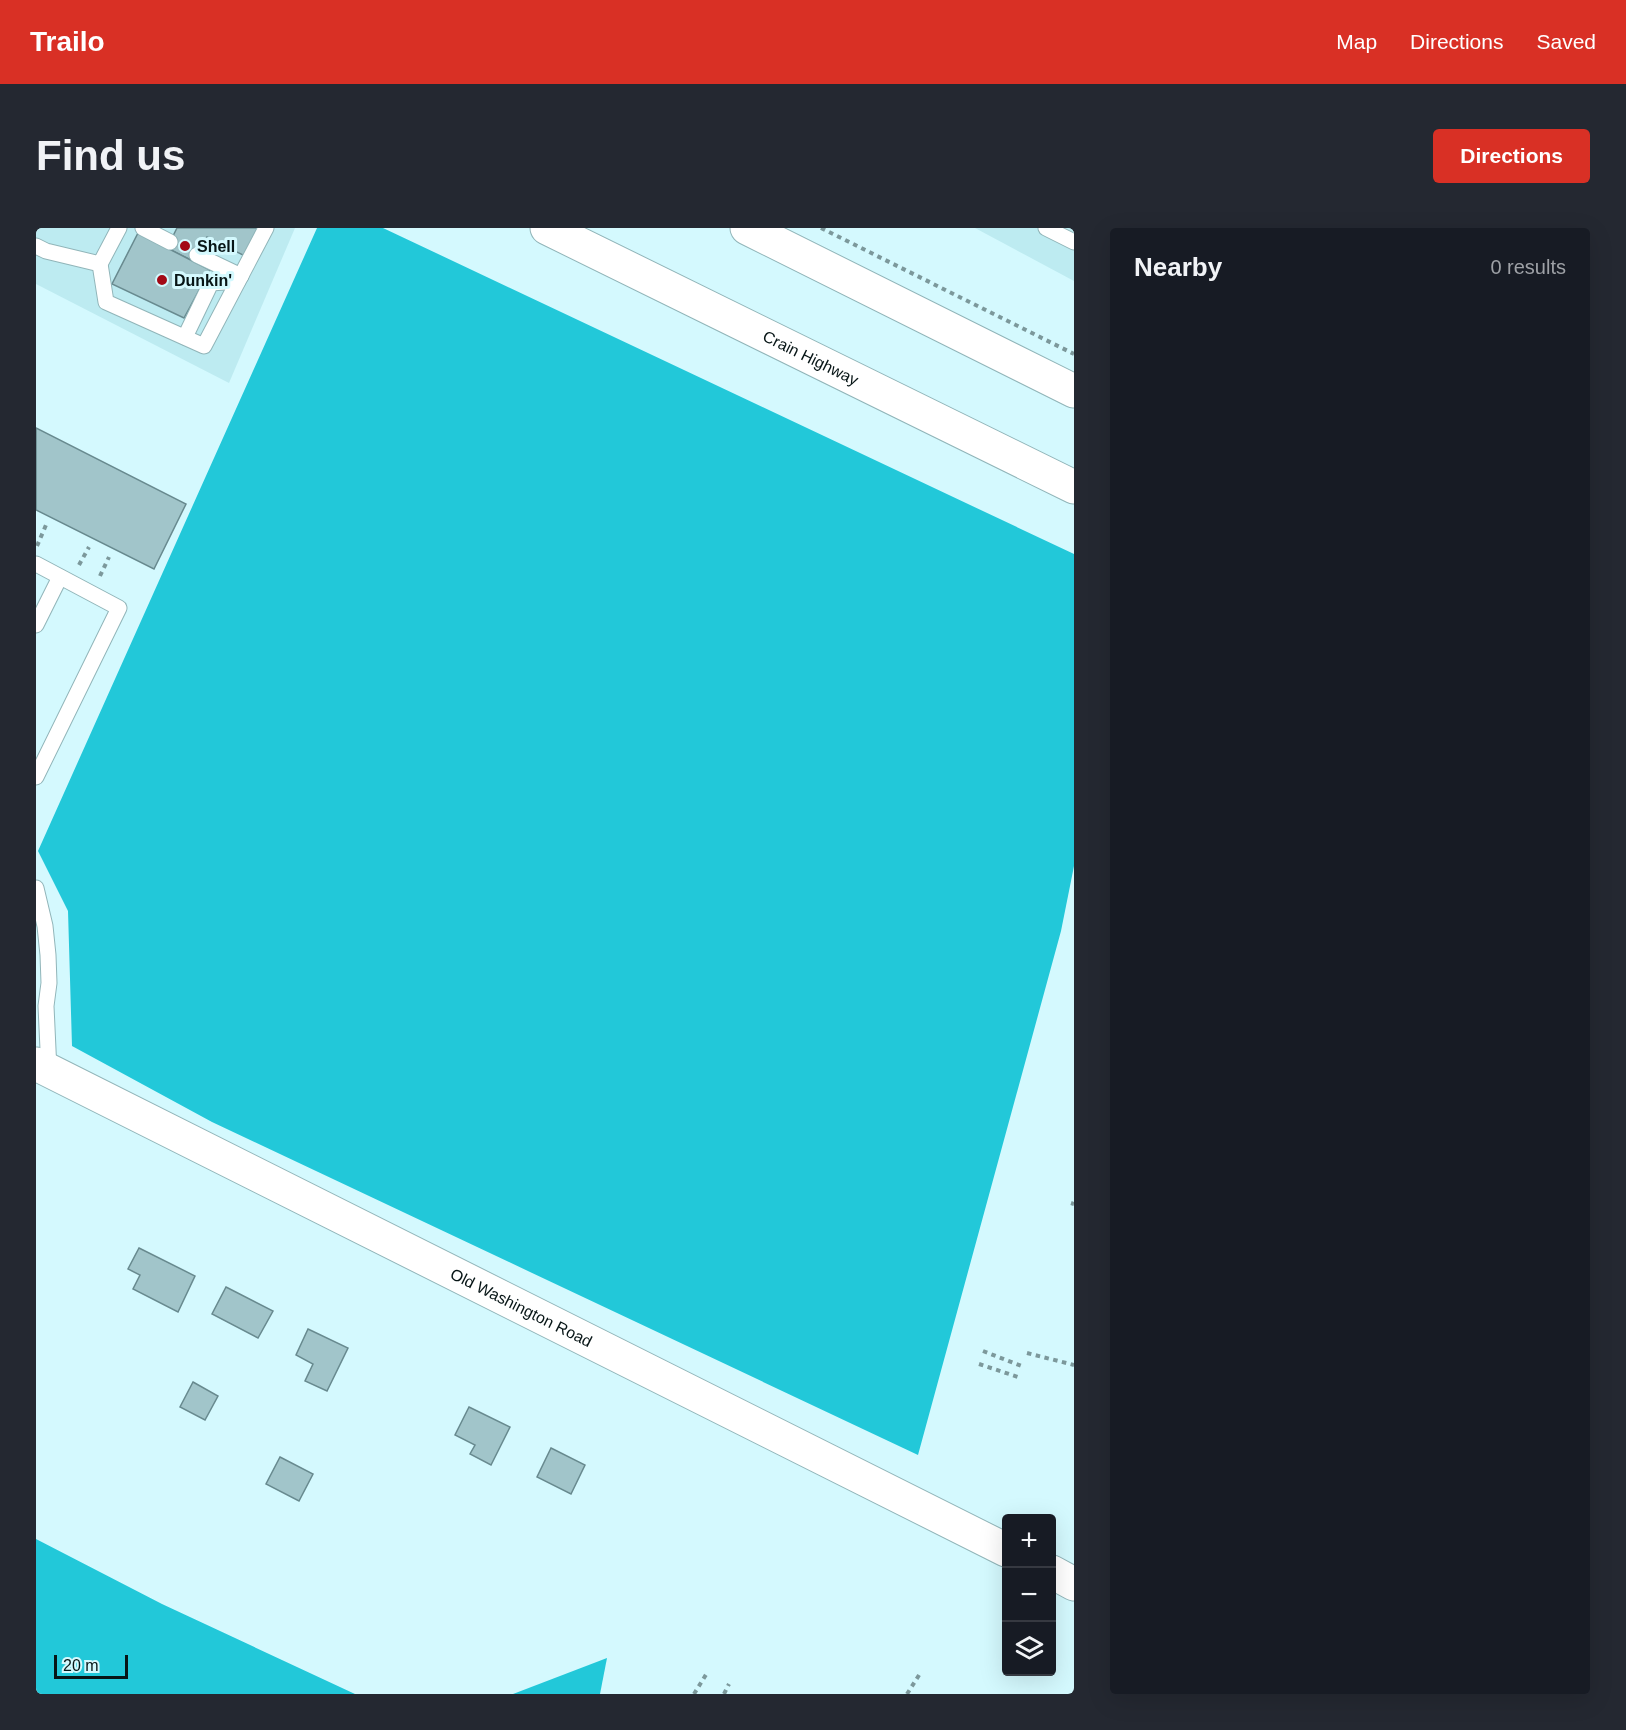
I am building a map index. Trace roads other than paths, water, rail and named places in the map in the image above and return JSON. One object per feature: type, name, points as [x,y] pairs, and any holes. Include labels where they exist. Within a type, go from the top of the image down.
[{"type":"main road","name":"Crain Highway","points":[[548,228],[1074,487]]},
{"type":"main road","points":[[747,228],[1074,391]]},
{"type":"main road","name":"Old Washington Road","points":[[43,1067],[1002,1548]]},
{"type":"main road","points":[[1056,1574],[1074,1584]]},
{"type":"lane","points":[[119,228],[100,264],[106,302],[204,346],[266,228]]},
{"type":"lane","points":[[142,228],[163,235]]},
{"type":"lane","points":[[1046,228],[1074,242]]},
{"type":"lane","points":[[36,246],[46,251],[100,264]]},
{"type":"lane","points":[[197,255],[240,279]]},
{"type":"lane","points":[[185,337],[211,283],[240,279]]},
{"type":"lane","points":[[36,564],[119,608],[36,777]]},
{"type":"lane","points":[[36,625],[60,577]]},
{"type":"lane","points":[[36,888],[45,926],[48,955],[49,983],[43,1067]]},
{"type":"place","name":"Shell","points":[[185,246]]},
{"type":"place","name":"Dunkin'","points":[[162,280]]}]
